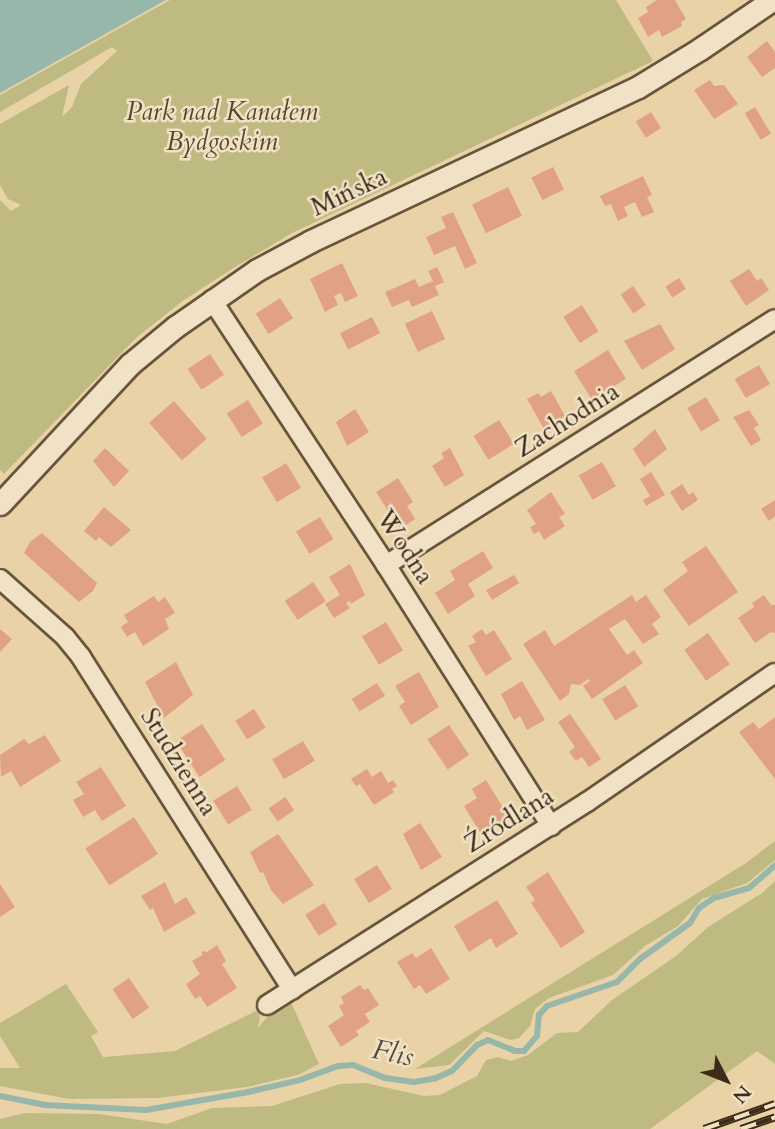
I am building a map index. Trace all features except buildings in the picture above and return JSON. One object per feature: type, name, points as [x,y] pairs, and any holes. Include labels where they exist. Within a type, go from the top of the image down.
[{"type":"street","name":"Mińska","points":[[0,505],[129,365],[212,300],[257,270],[312,241],[638,87],[772,0]]},
{"type":"street","name":"Wodna","points":[[212,300],[386,565],[551,826]]},
{"type":"street","name":"Zachodnia","points":[[386,565],[775,319]]},
{"type":"street","name":"Studzienna","points":[[0,579],[59,632],[81,657],[292,990]]},
{"type":"street","name":"Źródlana","points":[[267,1005],[551,826],[775,673]]},
{"type":"green space","name":"Park nad Kanałem Bydgoskim","points":[[170,0],[616,0],[653,61],[292,233],[235,267],[184,300],[137,337],[4,474],[0,470],[0,200],[11,211],[21,205],[8,199],[0,185],[0,124],[69,85],[62,117],[72,107],[81,84],[117,51],[112,47],[0,112],[0,95]]},
{"type":"green space","points":[[775,841],[775,860],[747,883],[702,899],[678,926],[645,946],[613,975],[549,998],[535,1009],[530,1026],[519,1038],[511,1040],[484,1031],[449,1065],[415,1069],[746,863]]},
{"type":"green space","points":[[775,881],[775,1064],[757,1051],[650,1129],[0,1129],[0,1119],[25,1113],[99,1114],[167,1124],[212,1108],[272,1106],[340,1084],[366,1083],[424,1096],[440,1095],[477,1076],[486,1060],[498,1057],[511,1061],[528,1055],[557,1033],[578,1032],[612,1000],[676,956],[708,927],[762,893]]},
{"type":"green space","points":[[66,984],[98,1032],[91,1036],[103,1057],[175,1051],[256,1011],[260,1017],[258,1028],[271,1012],[290,1000],[319,1064],[298,1075],[247,1087],[158,1098],[69,1099],[0,1086],[0,1068],[20,1068],[0,1036],[0,1023]]},
{"type":"shaded area","points":[[0,0],[166,0],[0,93]]},
{"type":"waterway","name":"Flis","points":[[0,1096],[45,1105],[146,1110],[248,1092],[300,1080],[338,1066],[353,1065],[385,1078],[414,1082],[436,1078],[452,1071],[477,1045],[488,1040],[515,1051],[524,1051],[537,1036],[539,1015],[547,1006],[617,982],[640,959],[690,923],[699,908],[714,898],[749,888],[775,865]]},
{"type":"railway","points":[[704,1129],[775,1104]]},
{"type":"railway","points":[[741,1129],[775,1117]]}]
